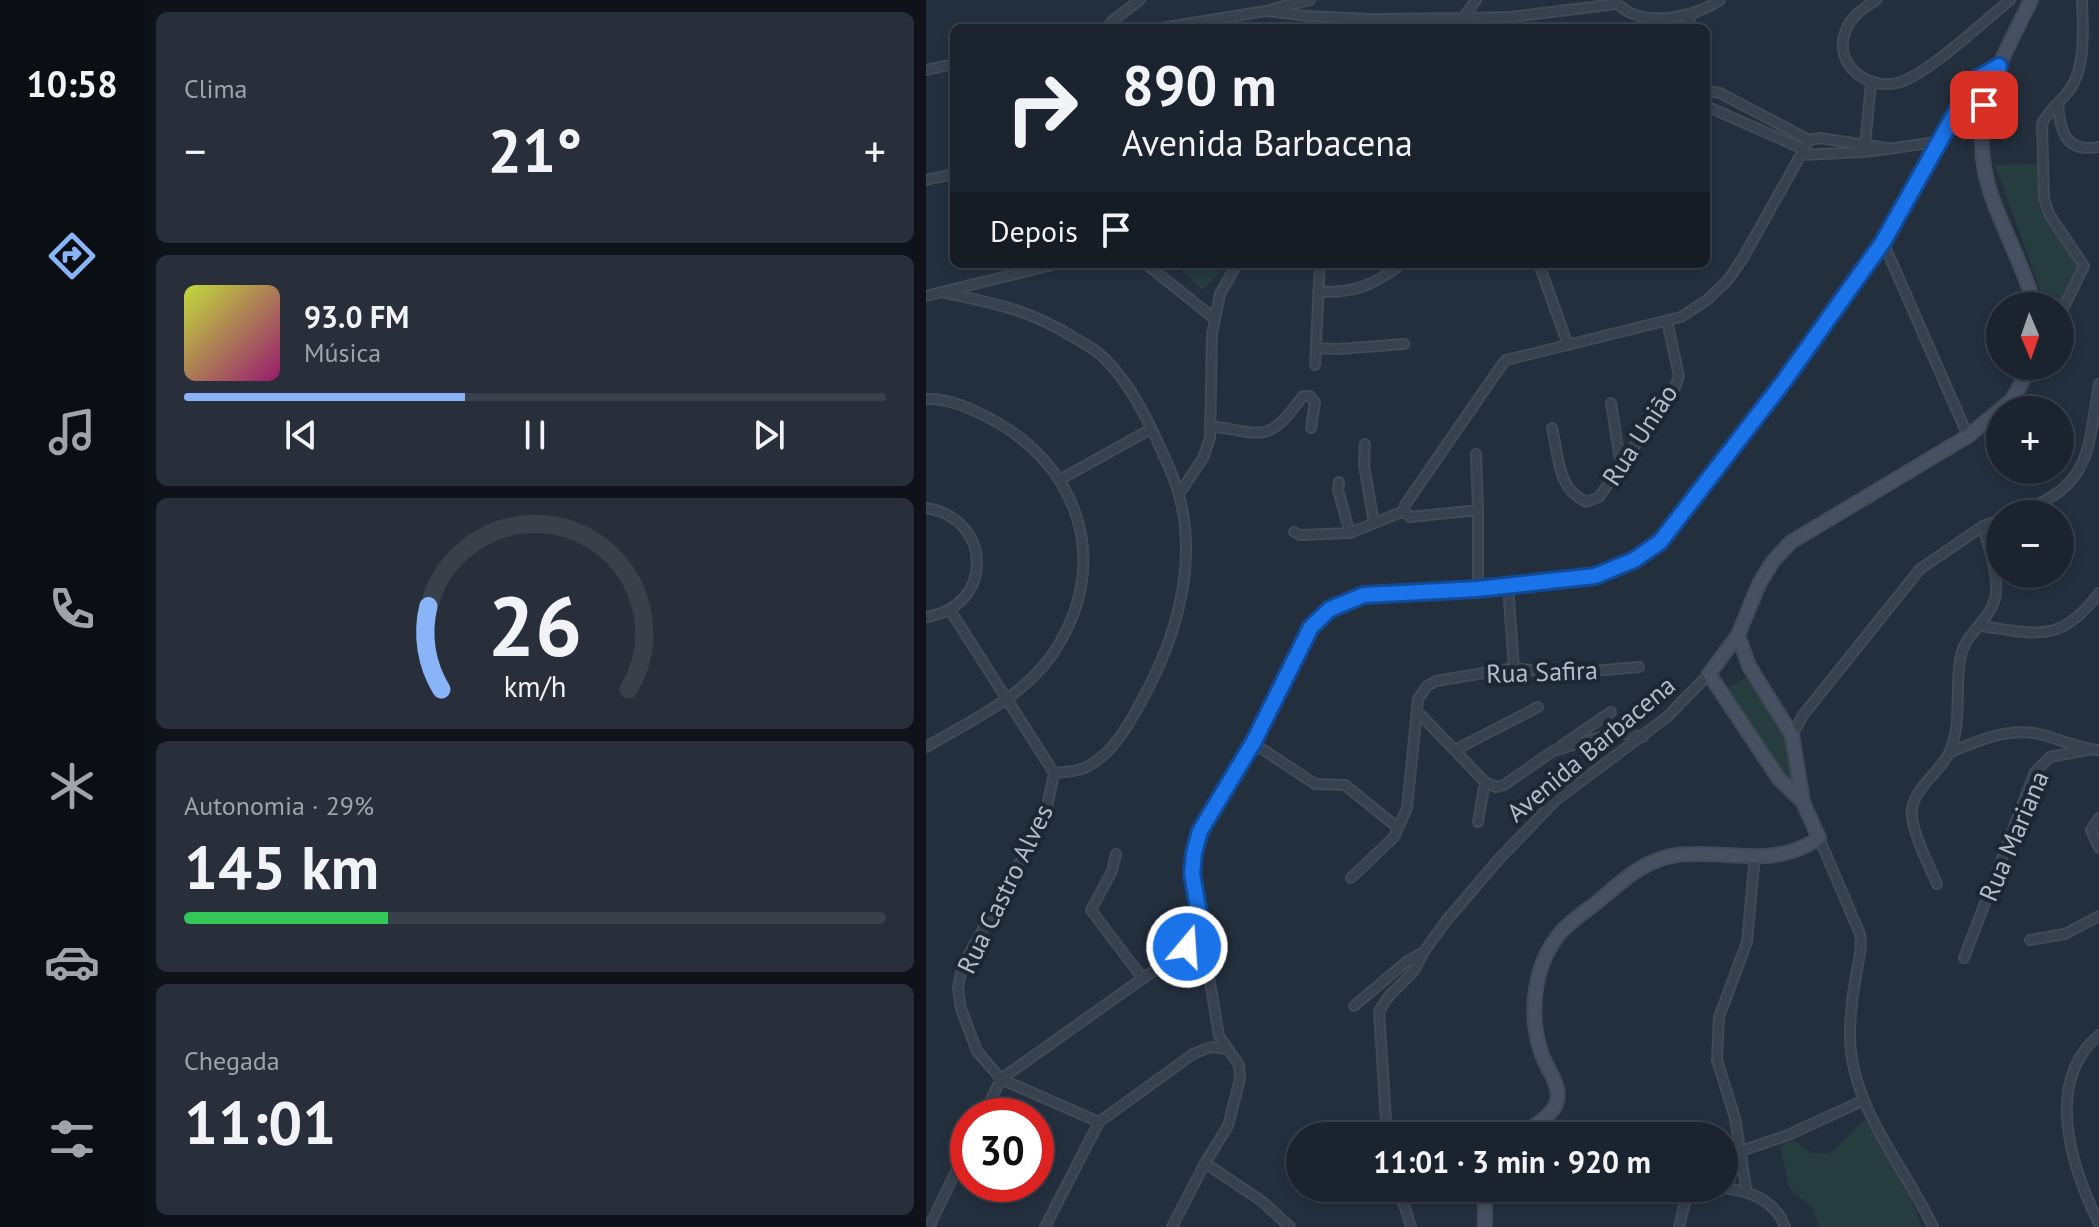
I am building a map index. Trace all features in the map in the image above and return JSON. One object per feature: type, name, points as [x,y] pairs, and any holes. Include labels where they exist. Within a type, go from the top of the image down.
[{"type":"street","points":[[1110,24],[1140,0]]},
{"type":"street","points":[[1186,24],[1266,11],[1310,0]]},
{"type":"street","points":[[1463,18],[1476,0]]},
{"type":"street","points":[[1266,11],[1372,19],[1511,17],[1616,2],[1632,14],[1654,19],[1693,13],[1720,0]]},
{"type":"street","points":[[1876,0],[1861,10],[1844,33],[1843,48],[1849,68],[1871,83],[1895,84],[1915,77],[2010,0]]},
{"type":"street","points":[[2029,292],[1993,200],[1985,173],[1982,144],[1984,105],[2031,0]]},
{"type":"street","points":[[2071,292],[2084,266],[2049,214],[2044,198],[2042,124],[2046,114],[2072,87],[2078,71],[2082,0]]},
{"type":"street","points":[[1687,24],[1693,13]]},
{"type":"street","points":[[1307,16],[1308,24]]},
{"type":"street","points":[[926,70],[950,65]]},
{"type":"street","points":[[1172,1227],[1228,1126],[1240,1079],[1239,1065],[1219,1036],[1192,874],[1197,842],[1219,797],[1253,743],[1311,627],[1330,609],[1364,595],[1478,589],[1595,576],[1634,560],[1660,542],[1784,381],[1883,242],[1937,142],[1978,78],[1999,66]]},
{"type":"street","points":[[1865,148],[1871,83]]},
{"type":"street","points":[[1710,92],[1720,93],[1809,140],[1819,138],[1865,148]]},
{"type":"street","points":[[2058,103],[2059,126],[2064,138],[2078,147],[2099,147]]},
{"type":"street","points":[[1710,108],[1802,152],[1937,142]]},
{"type":"street","points":[[1404,511],[1405,505],[1506,360],[1681,317],[1707,300],[1728,280],[1809,140]]},
{"type":"street","points":[[926,180],[950,175]]},
{"type":"street","points":[[1883,242],[1968,436]]},
{"type":"street","points":[[926,296],[1040,268]]},
{"type":"street","points":[[1151,268],[1215,319]]},
{"type":"street","points":[[1179,494],[1203,458],[1210,438],[1212,334],[1220,294],[1235,268]]},
{"type":"street","points":[[1315,365],[1320,268]]},
{"type":"street","points":[[1318,292],[1346,292],[1379,281],[1396,268]]},
{"type":"street","points":[[1540,268],[1568,345]]},
{"type":"street","points":[[941,292],[1038,316],[1101,354],[1125,380],[1151,429],[1179,494],[1184,524],[1184,584],[1177,616],[1157,673],[1132,720],[1103,756],[1080,770],[1054,773]]},
{"type":"street","name":"Rua União","points":[[1552,428],[1565,485],[1571,495],[1586,502],[1599,497],[1674,390],[1679,376],[1667,321]]},
{"type":"street","points":[[1316,348],[1404,344]]},
{"type":"street","name":"Avenida Barbacena","points":[[1386,1122],[1379,1011],[1414,971],[1446,921],[1499,859],[1556,800],[1643,737],[1709,674],[1738,635],[1759,584],[1773,561],[1791,542],[1968,436],[2012,400],[2023,380]]},
{"type":"street","points":[[2048,500],[2069,485],[2087,454],[2099,384]]},
{"type":"street","points":[[1211,426],[1263,434],[1282,424],[1303,396],[1310,396],[1315,402],[1311,428]]},
{"type":"street","points":[[926,399],[967,407],[1021,437],[1061,479],[1075,508],[1083,553],[1079,596],[1061,642],[1049,660],[1009,699],[926,747]]},
{"type":"street","points":[[1611,403],[1621,466]]},
{"type":"street","points":[[1061,479],[1151,429]]},
{"type":"street","points":[[1365,444],[1364,465],[1374,523]]},
{"type":"street","points":[[1476,454],[1478,589]]},
{"type":"street","points":[[1339,482],[1338,490],[1350,533]]},
{"type":"street","points":[[926,508],[939,510],[965,527],[977,556],[977,572],[962,600],[950,610],[927,620]]},
{"type":"street","points":[[1404,511],[1410,517],[1478,510]]},
{"type":"street","points":[[1294,532],[1300,535],[1350,533],[1404,511]]},
{"type":"street","points":[[1792,735],[1803,715],[1920,569],[1986,525]]},
{"type":"street","points":[[1937,884],[1911,809],[1949,753],[1955,731],[1961,654],[1996,597],[1996,583],[1983,526]]},
{"type":"street","points":[[1508,586],[1514,668]]},
{"type":"street","points":[[1981,626],[2039,635],[2069,626],[2099,593]]},
{"type":"street","name":"Rua Castro Alves","points":[[950,610],[1054,773],[1045,817],[962,967],[958,988],[961,1009],[977,1051],[1001,1079],[1099,1122]]},
{"type":"street","points":[[1738,635],[1749,666],[1792,735],[1803,802],[1860,934],[1862,942],[1850,1039],[1862,1101],[1918,1194],[1933,1227]]},
{"type":"street","name":"Rua Safira","points":[[1351,878],[1394,837],[1407,808],[1418,699],[1427,686],[1436,681],[1514,668],[1559,674],[1639,667]]},
{"type":"street","points":[[1709,674],[1779,779],[1803,802]]},
{"type":"street","points":[[1455,750],[1538,707]]},
{"type":"street","points":[[1417,711],[1485,782],[1478,822]]},
{"type":"street","name":"Rua Safira","points":[[1485,782],[1496,787],[1504,785],[1611,712]]},
{"type":"street","points":[[1949,753],[2013,731],[2036,733],[2096,750]]},
{"type":"street","name":"Rua Safira","points":[[1553,751],[1617,732],[1643,737]]},
{"type":"street","points":[[1253,743],[1315,784],[1345,785],[1398,828]]},
{"type":"street","name":"Rua Mariana","points":[[1964,958],[2035,772],[2050,757],[2096,750]]},
{"type":"street","points":[[2099,818],[2091,830],[2099,848]]},
{"type":"street","points":[[1539,1122],[1555,1106],[1558,1094],[1541,1053],[1536,1000],[1538,977],[1545,954],[1563,929],[1638,869],[1657,859],[1679,854],[1791,854],[1819,838]]},
{"type":"street","points":[[1116,854],[1112,871],[1091,910],[1143,979]]},
{"type":"street","points":[[1747,1193],[1735,1118],[1717,1060],[1719,1017],[1747,942],[1755,855]]},
{"type":"street","points":[[2030,940],[2065,934],[2099,916]]},
{"type":"street","points":[[992,1098],[1001,1079],[1187,947],[1201,924]]},
{"type":"street","points":[[1354,1006],[1406,962],[1423,953]]},
{"type":"street","points":[[2099,1035],[2078,1061],[2066,1096],[2070,1146],[2099,1224]]},
{"type":"street","points":[[1045,1227],[1099,1122],[1193,1054],[1211,1047],[1227,1049]]},
{"type":"street","points":[[1741,1151],[1788,1135],[1862,1101]]},
{"type":"street","points":[[1205,1163],[1263,1202],[1290,1227]]},
{"type":"street","points":[[929,1227],[950,1183]]},
{"type":"street","points":[[1738,1191],[1771,1203],[1782,1216],[1785,1227]]},
{"type":"street","points":[[1403,1202],[1411,1227]]},
{"type":"street","points":[[1485,1202],[1485,1227]]},
{"type":"street","points":[[1679,1227],[1685,1202]]},
{"type":"green space","points":[[2039,164],[2043,208],[2083,267],[2068,292],[2041,292],[1995,165]]},
{"type":"green space","points":[[1179,268],[1216,268],[1220,272],[1203,290]]},
{"type":"green space","points":[[1747,676],[1788,735],[1795,782],[1787,778],[1727,689]]},
{"type":"green space","points":[[1865,1120],[1907,1188],[1922,1227],[1819,1227],[1813,1209],[1789,1188],[1780,1146],[1794,1140],[1812,1153],[1830,1153]]},
{"type":"route","points":[[1187,947],[1201,924],[1192,874],[1200,831],[1253,743],[1311,627],[1330,609],[1364,595],[1478,589],[1595,576],[1634,560],[1660,542],[1784,381],[1883,242],[1969,89],[1986,71],[1999,66],[1984,105]]}]
